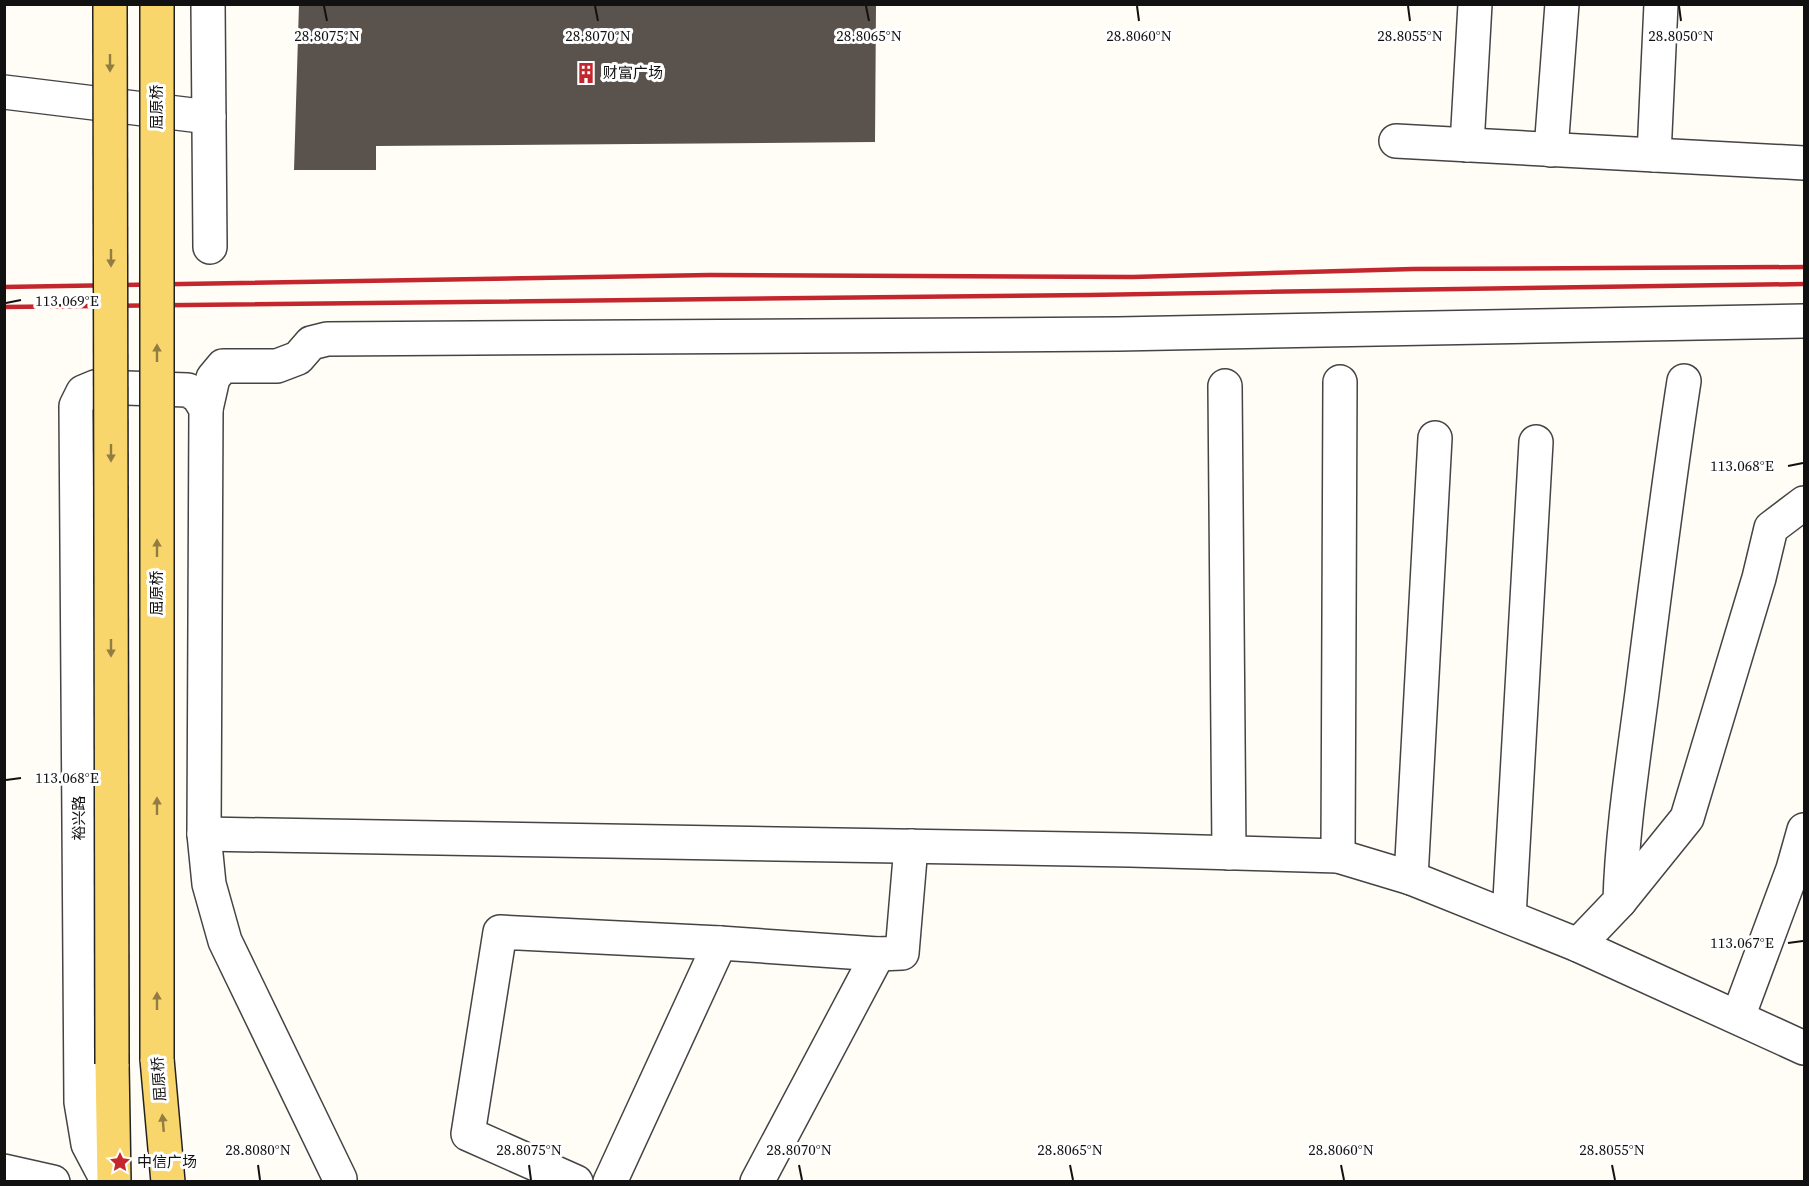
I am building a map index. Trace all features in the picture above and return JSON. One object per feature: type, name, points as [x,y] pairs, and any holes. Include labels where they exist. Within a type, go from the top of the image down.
[{"type":"main road","points":[[110,4],[114,1182]]},
{"type":"main road","name":"屈原桥","points":[[157,4],[157,1059],[168,1182]]},
{"type":"street","points":[[208,4],[210,247]]},
{"type":"street","points":[[1467,145],[1475,4]]},
{"type":"street","points":[[1551,150],[1562,4]]},
{"type":"street","points":[[1654,155],[1661,4]]},
{"type":"street","points":[[4,92],[209,117]]},
{"type":"street","points":[[1396,141],[1804,163]]},
{"type":"street","points":[[339,1182],[225,941],[209,884],[204,834],[206,409],[213,378],[224,366],[277,366],[298,358],[311,343],[327,339],[1106,334],[1804,321]]},
{"type":"street","points":[[1620,901],[1621,869],[1632,766],[1665,507],[1684,381]]},
{"type":"street","points":[[1338,856],[1340,382]]},
{"type":"street","points":[[1225,386],[1229,853]]},
{"type":"street","name":"裕兴路","points":[[108,1182],[88,1144],[81,1102],[76,406],[83,392],[95,387],[188,390],[198,396],[206,409]]},
{"type":"street","points":[[1411,878],[1435,438]]},
{"type":"street","points":[[1509,917],[1536,442]]},
{"type":"street","points":[[1578,945],[1620,901],[1687,818],[1759,578],[1771,528],[1804,503]]},
{"type":"street","points":[[1738,1017],[1793,869],[1804,830]]},
{"type":"street","points":[[204,834],[1338,856],[1411,878],[1578,945],[1804,1048]]},
{"type":"street","points":[[576,1182],[468,1134],[500,932],[720,943],[878,954],[902,952],[911,846]]},
{"type":"street","points":[[610,1182],[720,943]]},
{"type":"street","points":[[757,1182],[878,954]]},
{"type":"street","points":[[4,1171],[53,1182]]},
{"type":"building","name":"财富广场","points":[[299,4],[876,4],[875,142],[376,146],[376,170],[294,170]]},
{"type":"railway","points":[[4,287],[710,275],[1133,277],[1413,269],[1804,267]]},
{"type":"railway","points":[[4,307],[683,301],[1804,284]]},
{"type":"place","name":"财富广场","points":[[586,73]]},
{"type":"place","name":"中信广场","points":[[120,1162]]}]
